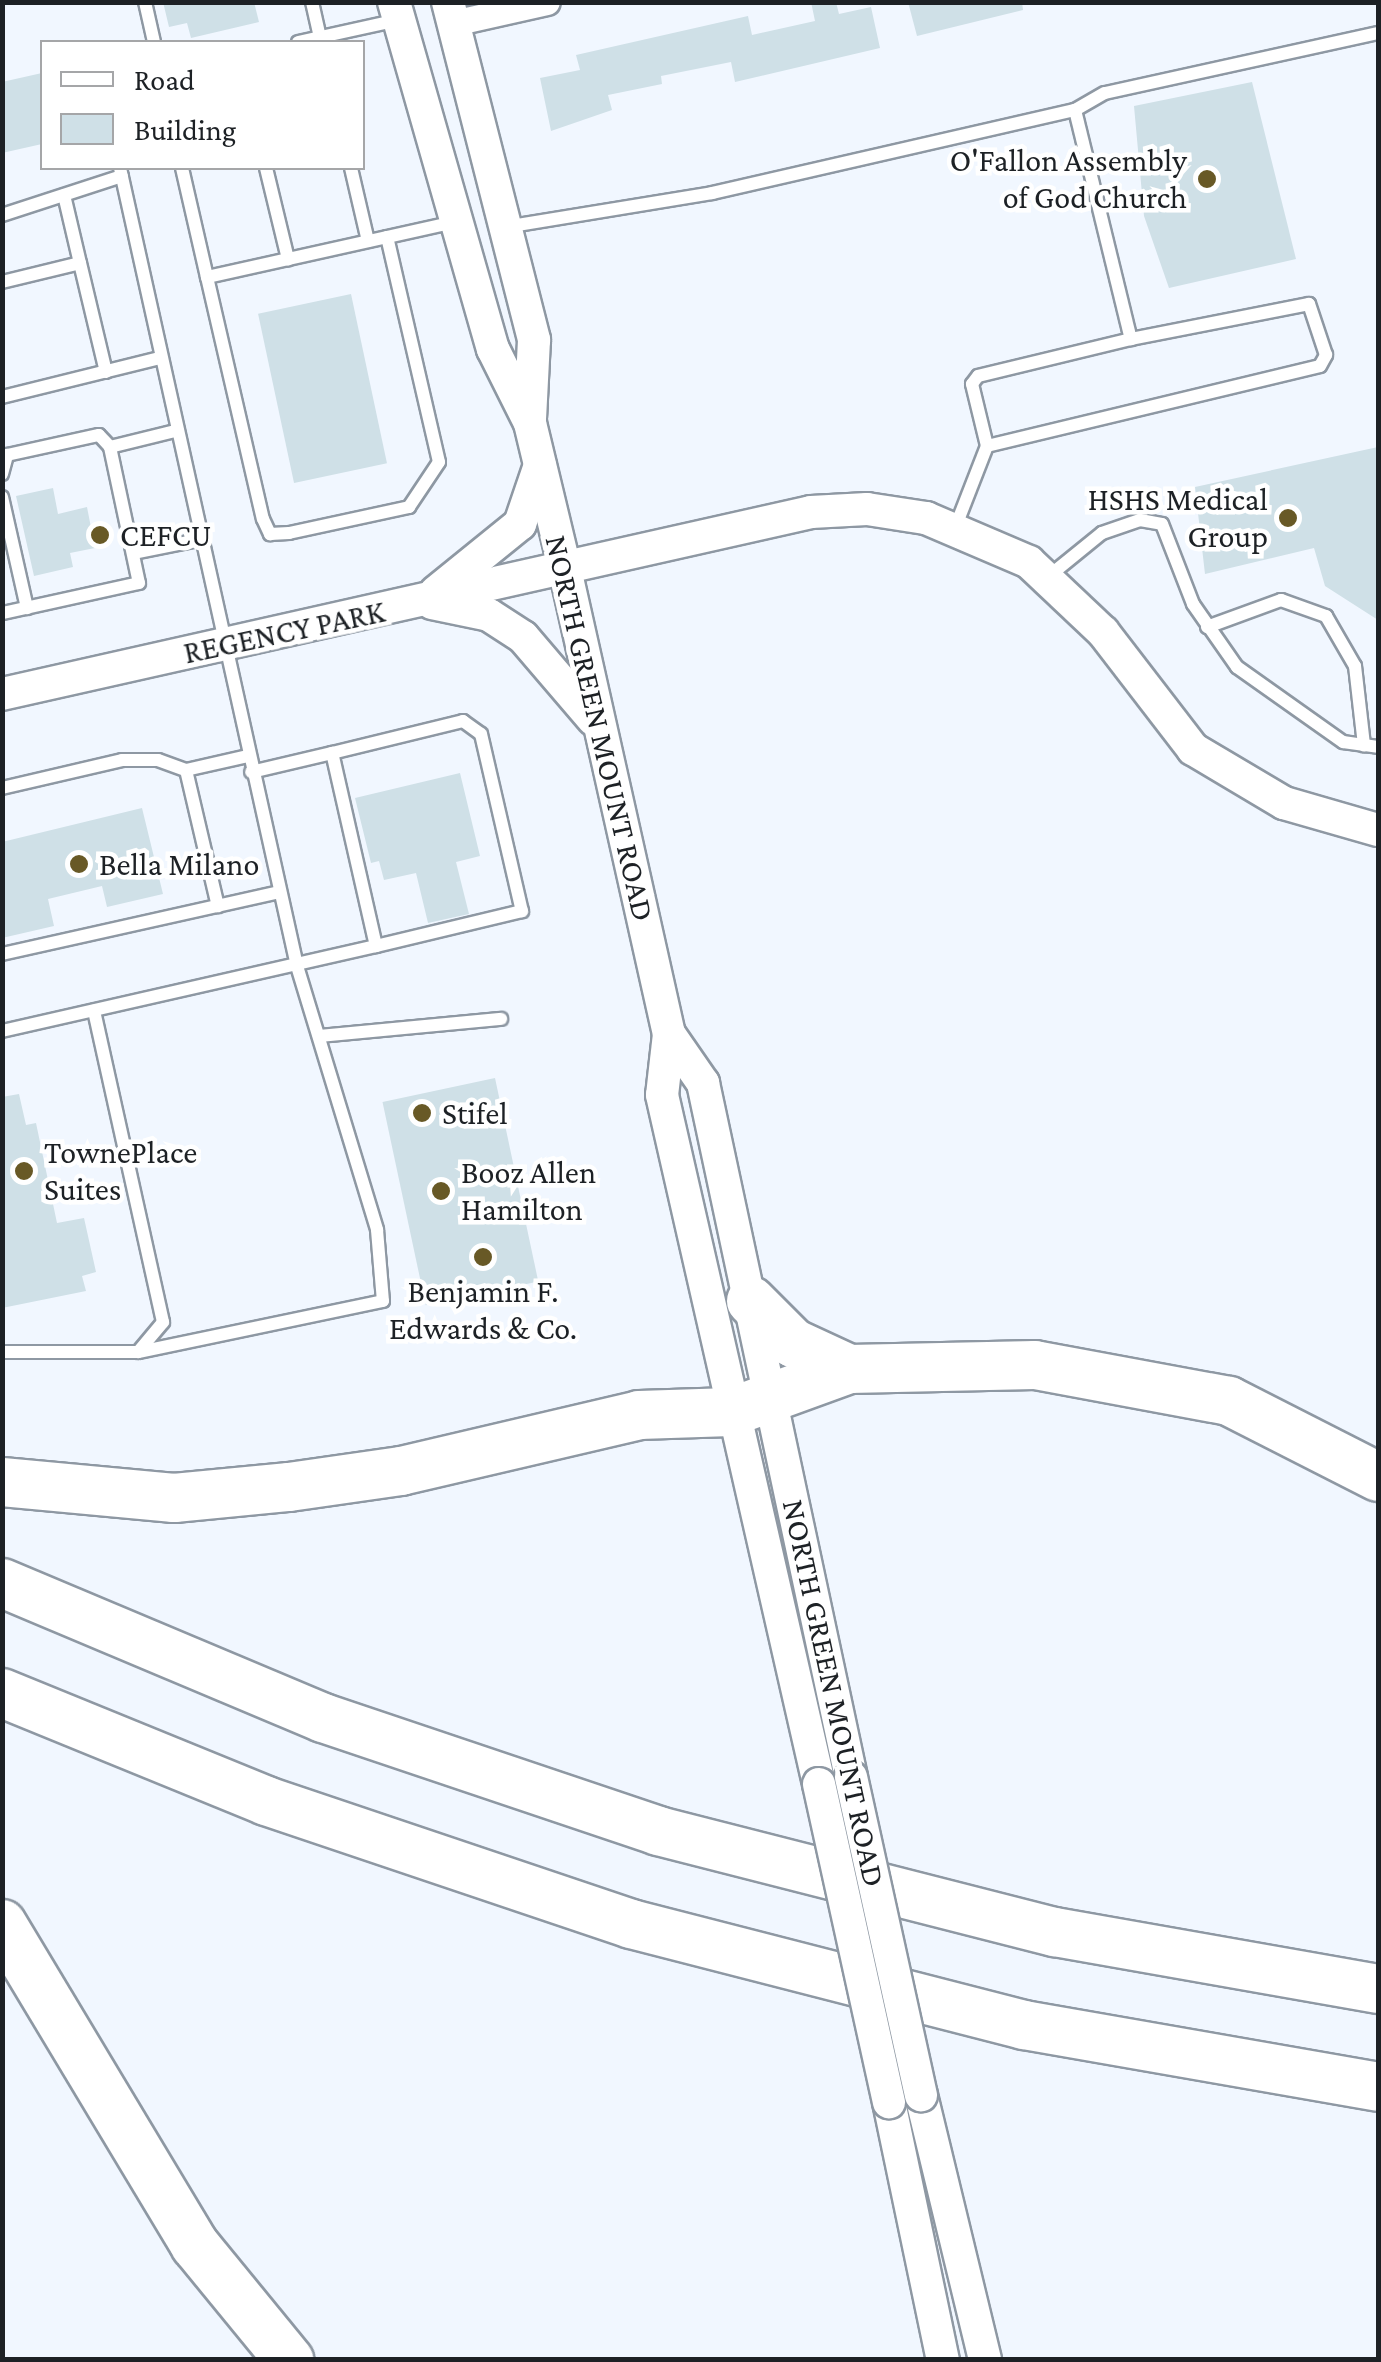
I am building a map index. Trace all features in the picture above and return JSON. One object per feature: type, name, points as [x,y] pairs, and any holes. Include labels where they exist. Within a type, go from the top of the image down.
[{"type":"highway","points":[[751,1301],[792,1344],[849,1369]]},
{"type":"highway","points":[[2,1482],[174,1498],[251,1491],[401,1471],[639,1416],[752,1407],[849,1369],[1035,1365],[1142,1379],[1294,1428],[1378,1477]]},
{"type":"highway","points":[[2,1584],[324,1718],[658,1831],[1055,1932],[1378,1989]]},
{"type":"highway","points":[[2,1693],[266,1801],[631,1924],[1024,2025],[1378,2087]]},
{"type":"highway","points":[[2,1924],[195,2246],[289,2360]]},
{"type":"street","points":[[451,12],[547,2]]},
{"type":"street","name":"NORTH GREEN MOUNT ROAD","points":[[396,11],[492,349],[530,423],[565,569],[669,1034],[662,1094],[752,1407],[905,2098],[943,2360]]},
{"type":"street","name":"NORTH GREEN MOUNT ROAD","points":[[451,12],[534,340],[530,423]]},
{"type":"street","points":[[422,601],[520,524],[540,465]]},
{"type":"street","name":"REGENCY PARK","points":[[2,694],[811,512],[867,509],[955,528],[1047,577],[1103,632],[1193,749],[1284,803],[1378,830]]},
{"type":"street","points":[[422,601],[489,615],[523,637],[601,730]]},
{"type":"street","name":"NORTH GREEN MOUNT ROAD","points":[[669,1034],[703,1083],[751,1301],[752,1407]]},
{"type":"street","name":"NORTH GREEN MOUNT ROAD","points":[[905,2098],[985,2360]]},
{"type":"lane","points":[[146,2],[154,40]]},
{"type":"lane","points":[[312,2],[321,40],[396,11]]},
{"type":"lane","points":[[505,227],[712,193],[1075,110],[1105,93],[1378,33]]},
{"type":"lane","points":[[1075,110],[1131,340]]},
{"type":"lane","points":[[182,170],[270,534],[409,506],[439,462],[387,237]]},
{"type":"lane","points":[[266,170],[288,259]]},
{"type":"lane","points":[[350,170],[368,241]]},
{"type":"lane","points":[[2,215],[121,172],[198,540],[280,892],[298,966],[377,1230],[383,1301],[138,1352],[2,1352]]},
{"type":"lane","points":[[64,195],[106,372]]},
{"type":"lane","points":[[207,277],[455,222]]},
{"type":"lane","points":[[2,282],[80,264]]},
{"type":"lane","points":[[955,528],[987,446],[972,384],[978,376],[1309,304],[1326,354],[1320,366],[987,446]]},
{"type":"lane","points":[[2,397],[160,358]]},
{"type":"lane","points":[[110,447],[174,430]]},
{"type":"lane","points":[[2,474],[7,455],[100,434],[110,447],[139,583],[2,613]]},
{"type":"lane","points":[[2,497],[26,608]]},
{"type":"lane","points":[[1047,577],[1102,534],[1151,520],[1172,538],[1207,627],[1270,697],[1344,742],[1371,746],[1355,666],[1326,616],[1280,600],[1207,627]]},
{"type":"lane","points":[[134,553],[198,540]]},
{"type":"lane","points":[[2,563],[19,572]]},
{"type":"lane","points":[[2,1031],[298,966],[522,911],[480,734],[463,722],[251,772]]},
{"type":"lane","points":[[332,753],[376,946]]},
{"type":"lane","points":[[2,788],[122,760],[158,760],[186,770],[248,756]]},
{"type":"lane","points":[[186,770],[218,906]]},
{"type":"lane","points":[[2,954],[280,892]]},
{"type":"lane","points":[[94,1011],[163,1322],[138,1352]]},
{"type":"lane","points":[[320,1036],[501,1019]]},
{"type":"building","points":[[163,2],[254,2],[259,22],[191,38],[187,23],[169,27]]},
{"type":"building","points":[[811,2],[836,2],[839,14],[871,7],[880,48],[735,82],[731,62],[661,76],[662,84],[608,95],[612,110],[551,131],[540,78],[580,70],[576,55],[748,16],[752,35],[815,21]]},
{"type":"building","points":[[908,2],[1022,2],[1023,10],[917,36]]},
{"type":"building","points":[[40,73],[40,144],[2,153],[2,82]]},
{"type":"building","name":"O'Fallon Assembly of God Church","points":[[1252,82],[1296,259],[1169,288],[1144,216],[1134,106]]},
{"type":"building","points":[[351,294],[387,463],[294,483],[258,314]]},
{"type":"building","name":"HSHS Medical Group","points":[[1378,447],[1378,620],[1325,586],[1314,548],[1205,574],[1195,487]]},
{"type":"building","points":[[53,488],[58,514],[87,507],[95,548],[70,553],[73,567],[34,576],[16,496]]},
{"type":"building","points":[[460,773],[480,856],[456,862],[469,914],[428,923],[416,873],[384,880],[379,861],[371,863],[355,798]]},
{"type":"building","name":"Bella Milano","points":[[142,808],[163,894],[107,907],[102,886],[48,899],[54,926],[2,938],[2,842]]},
{"type":"building","points":[[495,1078],[538,1281],[426,1305],[383,1102]]},
{"type":"building","name":"TownePlace Suites","points":[[19,1094],[26,1125],[36,1123],[57,1223],[84,1218],[96,1272],[82,1276],[86,1291],[2,1308],[2,1097]]},
{"type":"place","name":"O'Fallon Assembly of God Church","points":[[1207,179]]},
{"type":"place","name":"HSHS Medical Group","points":[[1288,518]]},
{"type":"place","name":"CEFCU","points":[[100,535]]},
{"type":"place","name":"Bella Milano","points":[[79,864]]},
{"type":"place","name":"Stifel","points":[[422,1113]]},
{"type":"place","name":"TownePlace Suites","points":[[24,1171]]},
{"type":"place","name":"Booz Allen Hamilton","points":[[441,1191]]},
{"type":"place","name":"Benjamin F. Edwards & Co.","points":[[483,1257]]}]
